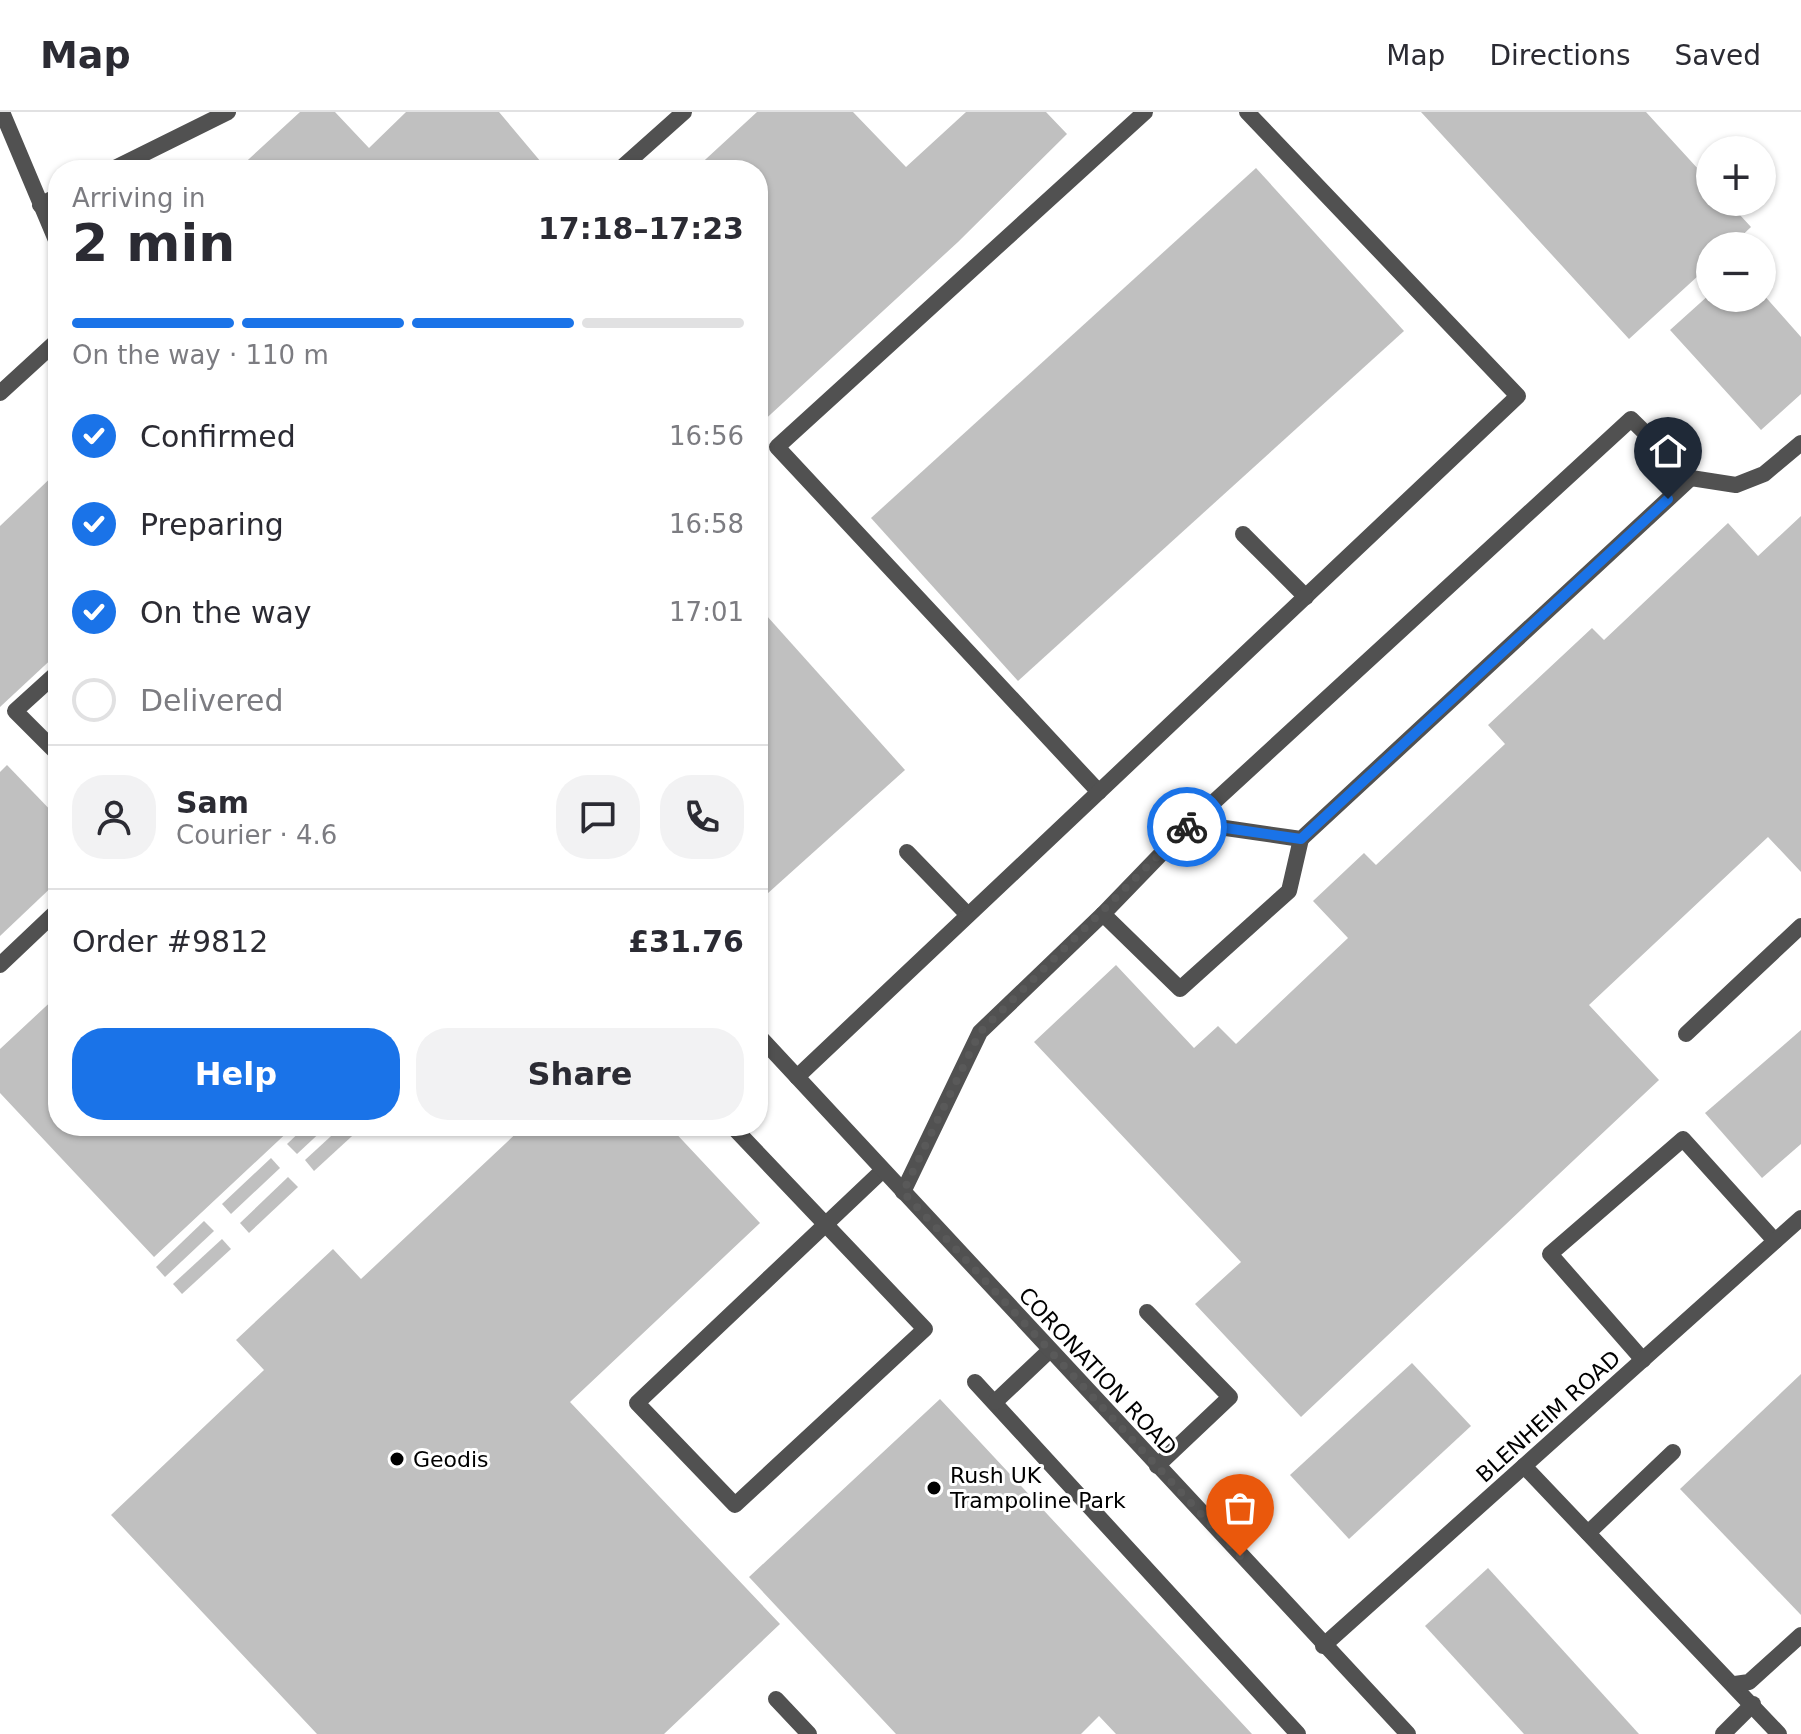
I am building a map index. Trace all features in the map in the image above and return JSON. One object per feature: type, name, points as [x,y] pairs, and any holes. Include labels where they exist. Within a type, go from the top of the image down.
[{"type":"street","points":[[2,112],[48,223]]},
{"type":"street","points":[[131,160],[228,112]]},
{"type":"street","points":[[630,160],[684,112]]},
{"type":"street","points":[[1099,792],[777,447],[1145,112]]},
{"type":"street","points":[[797,1077],[1518,396],[1247,112]]},
{"type":"street","points":[[40,205],[48,201]]},
{"type":"street","points":[[1,390],[48,349]]},
{"type":"street","points":[[903,1192],[980,1032],[1103,914],[1191,823],[1631,419],[1691,478],[1736,485],[1764,474],[1801,443]]},
{"type":"street","points":[[1103,914],[1180,989],[1289,891],[1301,839],[1691,478]]},
{"type":"street","points":[[1243,534],[1306,597]]},
{"type":"street","points":[[48,681],[15,711],[48,744]]},
{"type":"street","points":[[1191,823],[1301,839]]},
{"type":"street","points":[[907,852],[968,915]]},
{"type":"street","points":[[0,965],[48,919]]},
{"type":"street","points":[[1686,1034],[1801,926]]},
{"type":"street","name":"CORONATION ROAD","points":[[768,1046],[1408,1734]]},
{"type":"street","points":[[742,1136],[826,1224],[925,1329],[735,1505],[637,1403],[826,1224],[883,1170]]},
{"type":"street","points":[[1643,1360],[1550,1254],[1683,1139],[1775,1241]]},
{"type":"street","name":"BLENHEIM ROAD","points":[[1323,1646],[1801,1218]]},
{"type":"street","points":[[1147,1312],[1230,1397],[1157,1466]]},
{"type":"street","points":[[995,1402],[1049,1351]]},
{"type":"street","points":[[975,1382],[1298,1734]]},
{"type":"street","points":[[1588,1533],[1673,1452]]},
{"type":"street","points":[[1524,1466],[1735,1684],[1779,1734]]},
{"type":"street","points":[[1735,1684],[1749,1682],[1801,1635]]},
{"type":"street","points":[[776,1699],[809,1734]]},
{"type":"street","points":[[1723,1734],[1753,1704]]},
{"type":"building","points":[[300,112],[335,112],[369,148],[406,112],[499,112],[539,160],[248,160]]},
{"type":"building","points":[[757,112],[853,112],[906,167],[966,112],[1046,112],[1067,134],[958,242],[768,417],[768,160],[705,160]]},
{"type":"building","points":[[1421,112],[1646,112],[1696,167],[1696,216],[1741,216],[1751,227],[1746,232],[1696,232],[1696,278],[1629,339]]},
{"type":"building","points":[[1256,168],[1404,331],[1018,681],[871,518]]},
{"type":"building","points":[[1696,307],[1696,312],[1776,312],[1776,309],[1801,337],[1801,394],[1761,430],[1670,330]]},
{"type":"building","points":[[48,480],[48,662],[0,707],[0,526]]},
{"type":"building","points":[[1801,516],[1801,872],[1768,837],[1589,1005],[1659,1080],[1301,1417],[1195,1304],[1241,1262],[1034,1042],[1116,965],[1194,1048],[1218,1026],[1236,1044],[1348,938],[1313,901],[1364,853],[1376,865],[1505,744],[1488,725],[1592,628],[1604,640],[1728,523],[1758,556]]},
{"type":"building","points":[[768,617],[905,770],[768,893]]},
{"type":"building","points":[[7,765],[48,808],[48,890],[0,936],[0,772]]},
{"type":"building","points":[[48,1004],[48,1136],[283,1136],[154,1257],[0,1093],[0,1049]]},
{"type":"building","points":[[1801,1030],[1801,1144],[1762,1178],[1705,1113]]},
{"type":"building","points":[[295,1136],[316,1136],[297,1154],[287,1144]]},
{"type":"building","points":[[331,1136],[352,1136],[314,1171],[305,1160]]},
{"type":"building","name":"Geodis","points":[[513,1136],[678,1136],[760,1223],[570,1402],[780,1624],[664,1734],[317,1734],[111,1515],[264,1370],[236,1340],[333,1249],[361,1279]]},
{"type":"building","points":[[271,1158],[280,1168],[231,1214],[222,1204]]},
{"type":"building","points":[[288,1177],[298,1187],[249,1233],[240,1223]]},
{"type":"building","points":[[204,1221],[214,1231],[165,1277],[156,1267]]},
{"type":"building","points":[[222,1239],[231,1249],[182,1294],[173,1284]]},
{"type":"building","points":[[1412,1363],[1471,1426],[1349,1539],[1290,1475]]},
{"type":"building","points":[[1801,1374],[1801,1615],[1680,1489]]},
{"type":"building","name":"Rush UK Trampoline Park","points":[[940,1399],[1252,1734],[1116,1734],[1099,1716],[1081,1734],[896,1734],[749,1577]]},
{"type":"building","points":[[1488,1568],[1639,1734],[1524,1734],[1425,1626]]},
{"type":"way so far","points":[[1187,827],[1103,914],[980,1032],[903,1192],[1240,1556]]},
{"type":"place","name":"Geodis","points":[[397,1459]]},
{"type":"place","name":"Rush UK Trampoline Park","points":[[934,1488]]},
{"type":"route","points":[[1187,827],[1191,823],[1301,839],[1668,499]]}]
